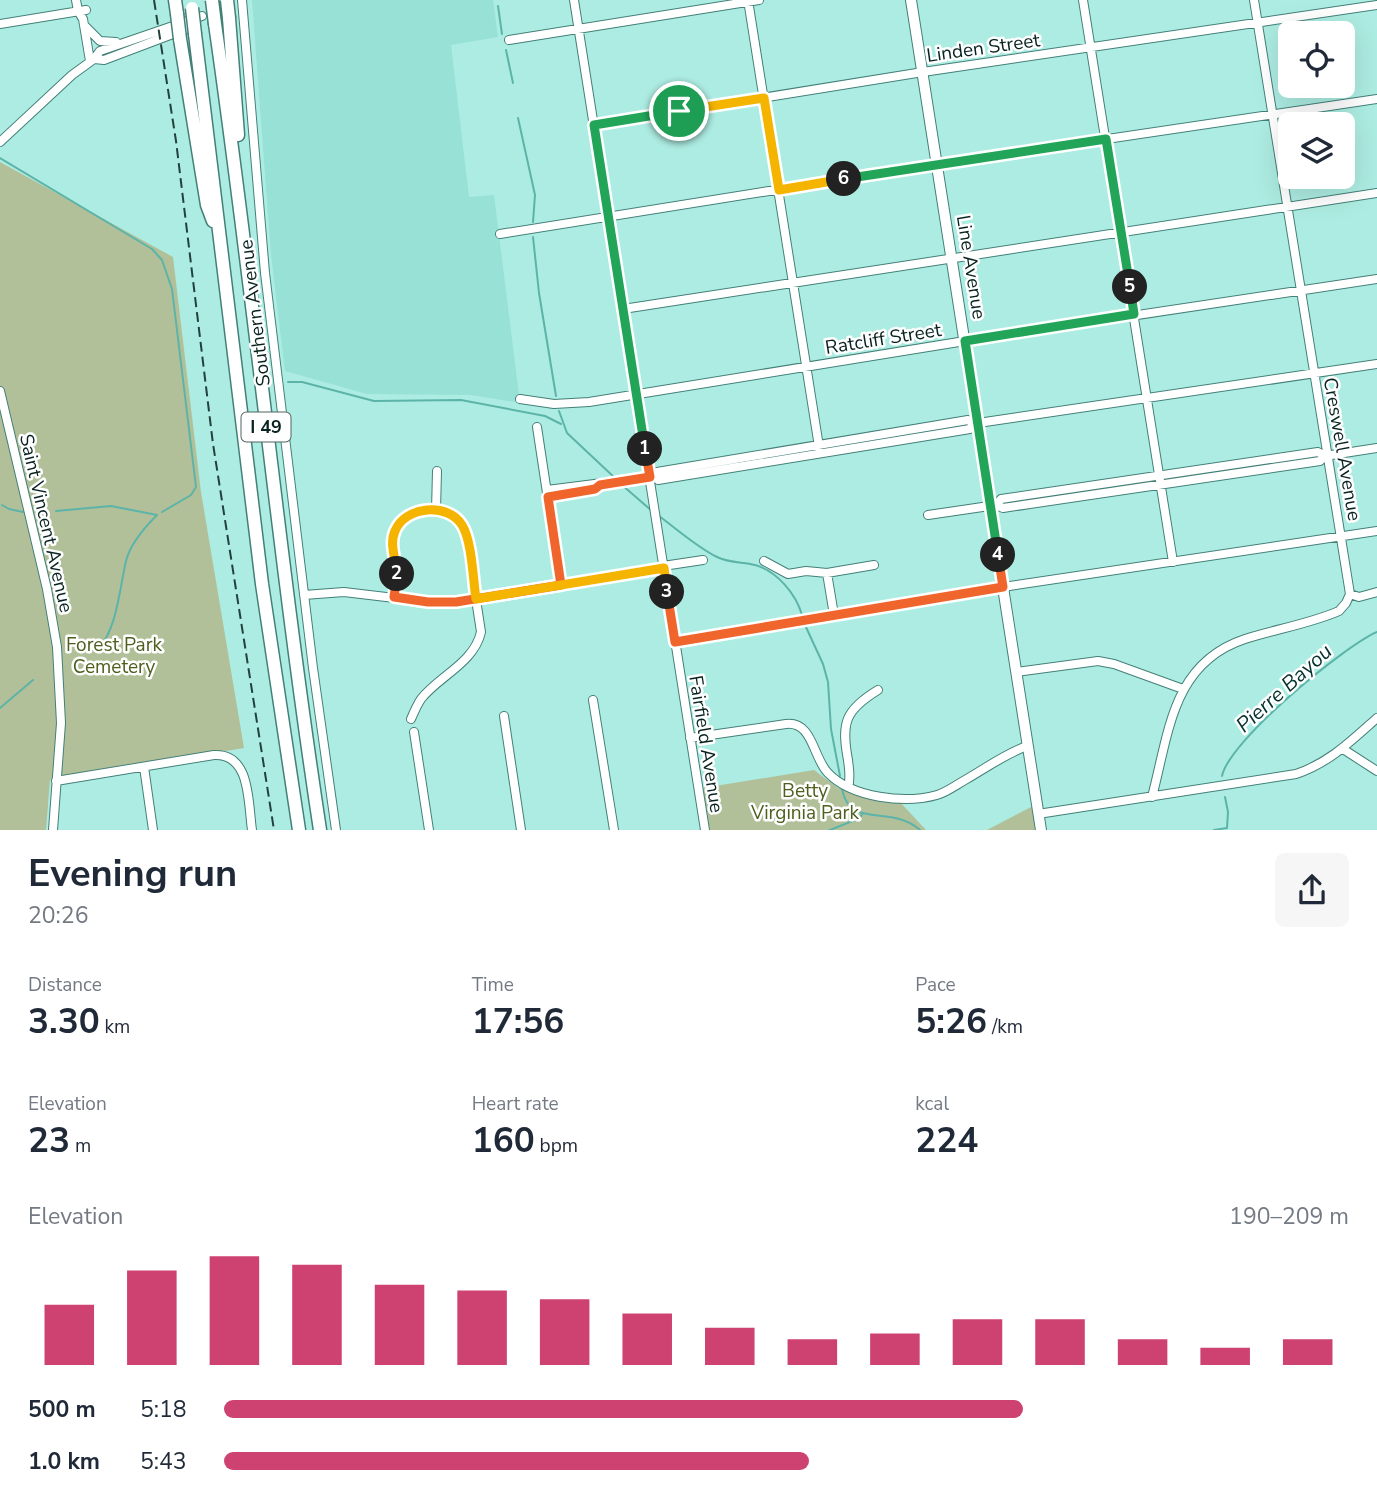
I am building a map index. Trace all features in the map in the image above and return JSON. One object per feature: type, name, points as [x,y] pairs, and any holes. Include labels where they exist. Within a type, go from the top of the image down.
[{"type":"highway","points":[[175,0],[207,205],[221,247]]},
{"type":"highway","name":"I 49","points":[[212,0],[237,174],[298,682],[320,830]]},
{"type":"highway","points":[[229,0],[246,261]]},
{"type":"highway","name":"I 49","points":[[195,8],[195,34],[262,584],[299,830]]},
{"type":"main road","name":"Line Avenue","points":[[911,0],[976,423],[993,505],[1041,830]]},
{"type":"street","points":[[76,0],[83,16],[92,60]]},
{"type":"street","points":[[85,0],[83,16],[102,41],[130,40]]},
{"type":"street","points":[[0,142],[100,51],[130,40],[195,8],[229,0]]},
{"type":"street","name":"Southern Avenue","points":[[242,0],[261,238],[336,830]]},
{"type":"street","name":"Fairfield Avenue","points":[[574,0],[652,476],[656,521],[705,830]]},
{"type":"street","points":[[509,40],[759,0]]},
{"type":"street","points":[[1083,0],[1173,562]]},
{"type":"street","name":"Creswell Avenue","points":[[1254,0],[1349,594]]},
{"type":"street","points":[[748,1],[820,449]]},
{"type":"street","name":"Linden Street","points":[[594,125],[923,72],[1377,5]]},
{"type":"street","points":[[92,60],[104,60],[186,29],[195,8]]},
{"type":"street","points":[[0,24],[83,16]]},
{"type":"street","points":[[500,234],[937,164],[1377,99]]},
{"type":"street","points":[[0,128],[9,132]]},
{"type":"street","points":[[623,309],[1285,205],[1377,193]]},
{"type":"street","name":"Ratcliff Street","points":[[520,399],[576,404],[1134,314],[1377,279]]},
{"type":"street","points":[[547,494],[593,483],[600,485],[652,476],[657,472],[732,463],[899,436],[968,420],[976,423],[1377,364]]},
{"type":"street","name":"Saint Vincent Avenue","points":[[0,391],[56,636],[61,702],[53,830]]},
{"type":"street","points":[[537,427],[561,585]]},
{"type":"street","points":[[928,515],[993,505],[1001,499],[1160,481],[1318,452],[1327,456],[1377,448]]},
{"type":"street","points":[[436,471],[436,510]]},
{"type":"street","points":[[394,597],[397,574],[393,540],[396,528],[411,514],[436,510],[453,516],[464,528],[481,632],[475,648],[424,696],[411,719]]},
{"type":"street","points":[[675,642],[1003,587],[1377,531]]},
{"type":"street","points":[[304,594],[344,592],[434,603],[476,599],[703,560]]},
{"type":"street","points":[[764,561],[785,574],[806,571],[827,573],[874,565]]},
{"type":"street","points":[[827,573],[834,615]]},
{"type":"street","points":[[1152,797],[1176,706],[1183,689],[1196,670],[1221,650],[1241,640],[1332,613],[1344,606],[1349,594],[1359,597],[1377,592]]},
{"type":"street","points":[[1016,672],[1098,661],[1114,664],[1183,689]]},
{"type":"street","points":[[848,787],[850,777],[844,738],[845,724],[853,708],[878,690]]},
{"type":"street","points":[[593,700],[614,830]]},
{"type":"street","points":[[504,716],[521,830]]},
{"type":"street","points":[[1038,814],[1288,776],[1318,765],[1343,749],[1377,718]]},
{"type":"street","points":[[691,738],[798,724],[806,732],[825,769],[834,778],[848,787],[902,798],[937,795],[1013,751],[1027,746]]},
{"type":"street","points":[[414,732],[429,830]]},
{"type":"street","points":[[1343,749],[1376,772]]},
{"type":"street","points":[[56,781],[226,755],[236,761],[244,775],[252,830]]},
{"type":"street","points":[[144,767],[153,830]]},
{"type":"shaded area","points":[[252,0],[493,0],[498,37],[451,45],[469,197],[494,195],[520,403],[471,395],[367,394],[285,371],[271,255]]},
{"type":"green space","name":"Forest Park Cemetery","points":[[0,162],[173,257],[201,492],[244,748],[50,780],[46,830],[0,830]]},
{"type":"green space","name":"Betty Virginia Park","points":[[814,770],[838,788],[900,802],[926,830],[710,830],[703,788]]},
{"type":"green space","points":[[1033,806],[1037,830],[987,830]]},
{"type":"waterway","points":[[498,6],[502,34]]},
{"type":"waterway","points":[[506,50],[513,83]]},
{"type":"waterway","points":[[518,118],[535,195],[533,222]]},
{"type":"waterway","points":[[0,158],[152,249],[162,260],[172,289],[196,487],[191,495],[162,512]]},
{"type":"waterway","points":[[533,237],[556,396]]},
{"type":"waterway","points":[[288,382],[302,382],[374,401],[461,400],[545,416],[561,424]]},
{"type":"waterway","points":[[559,411],[567,433],[615,478]]},
{"type":"waterway","points":[[622,485],[652,511]]},
{"type":"waterway","points":[[2,505],[23,512]]},
{"type":"waterway","points":[[56,511],[111,506],[157,515],[138,536],[128,555],[114,619],[110,631],[98,649]]},
{"type":"waterway","points":[[659,516],[717,557],[755,565],[771,572],[790,592],[802,615]]},
{"type":"waterway","points":[[805,625],[828,682],[831,729],[840,776]]},
{"type":"waterway","name":"Pierre Bayou","points":[[1222,776],[1229,760],[1265,719],[1339,656],[1377,632]]},
{"type":"waterway","points":[[0,708],[33,680]]},
{"type":"waterway","points":[[842,789],[846,801],[853,809],[897,818],[920,830]]},
{"type":"waterway","name":"Pierre Bayou","points":[[1214,830],[1227,828],[1225,797]]},
{"type":"waterway","points":[[830,830],[860,818],[862,814]]},
{"type":"railway","points":[[154,0],[176,141],[213,444],[274,830]]},
{"type":"route","points":[[679,111],[594,125],[650,477],[548,497],[561,585],[534,589],[476,599],[456,602],[428,602],[394,597],[397,574],[393,534],[402,520],[411,514],[436,510],[453,516],[464,528],[476,599],[561,585],[591,580],[664,568],[675,642],[1003,587],[965,341],[1134,314],[1106,139],[779,190],[764,98],[679,111]]}]
